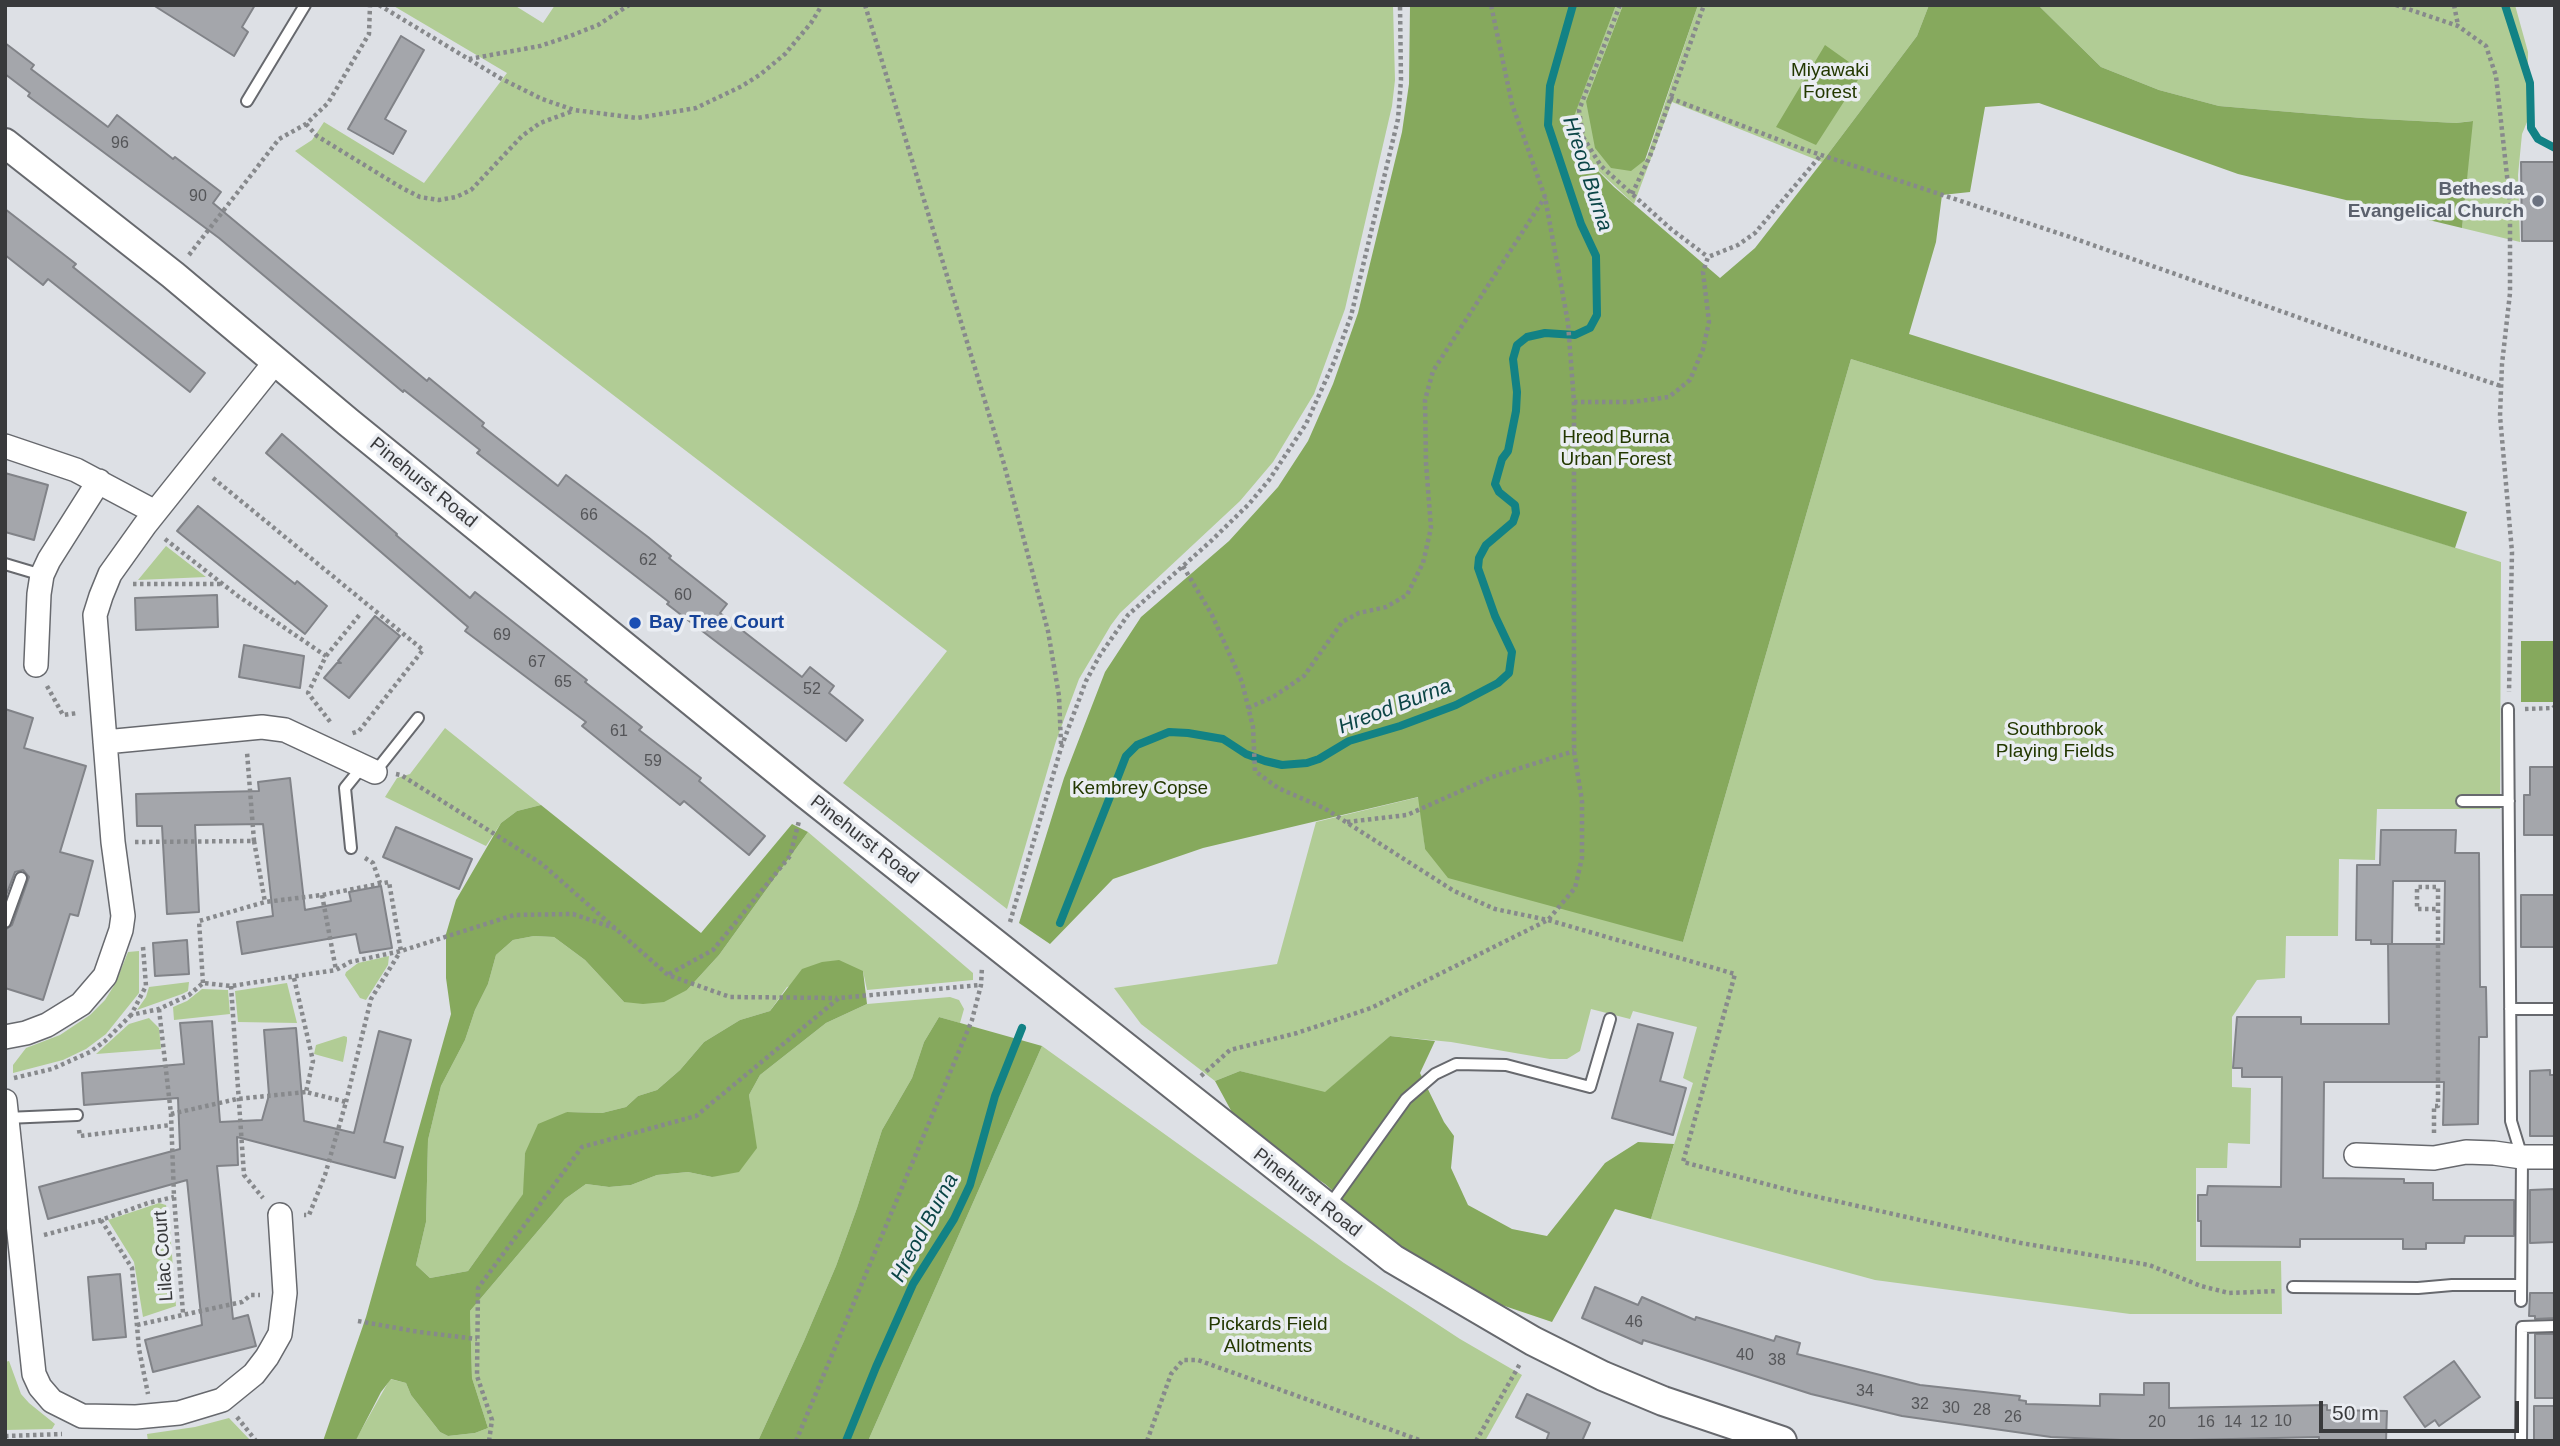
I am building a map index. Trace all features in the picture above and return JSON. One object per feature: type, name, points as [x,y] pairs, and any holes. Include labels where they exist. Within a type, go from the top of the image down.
[{"type":"street","name":"Pinehurst Road","points":[[5,143],[173,275],[348,422],[806,793],[1392,1259],[1533,1341],[1603,1376],[1663,1401],[1782,1441]]},
{"type":"street","points":[[5,1037],[26,1033],[65,1015],[94,992],[105,976],[117,947],[123,916],[113,842],[95,615],[110,574],[150,519],[276,361]]},
{"type":"street","points":[[5,446],[76,470],[99,481],[150,519]]},
{"type":"street","points":[[36,665],[38,594],[42,575],[99,481]]},
{"type":"street","points":[[105,742],[262,727],[333,741],[368,770]]},
{"type":"street","points":[[6,1109],[33,1374],[52,1401],[82,1416],[151,1416],[202,1407],[222,1400],[239,1388],[267,1357],[280,1334],[285,1293],[280,1215]]},
{"type":"street","points":[[2356,1154],[2384,1144],[2405,1159],[2466,1153],[2555,1157]]},
{"type":"lane","points":[[247,101],[305,5]]},
{"type":"lane","points":[[5,564],[42,575]]},
{"type":"lane","points":[[2508,709],[2511,1121],[2522,1157],[2521,1301]]},
{"type":"lane","points":[[351,848],[345,788],[368,770],[418,718]]},
{"type":"lane","points":[[2462,801],[2509,802]]},
{"type":"lane","points":[[5,922],[21,878]]},
{"type":"lane","points":[[2511,1009],[2555,1009]]},
{"type":"lane","points":[[1328,1209],[1406,1099],[1436,1074],[1456,1064],[1506,1065],[1590,1087],[1610,1018]]},
{"type":"lane","points":[[6,1109],[77,1115]]},
{"type":"lane","points":[[2293,1287],[2521,1285]]},
{"type":"lane","points":[[2521,1441],[2522,1327],[2555,1326]]},
{"type":"path","points":[[173,275],[279,139],[306,124],[328,103],[369,34],[370,5]]},
{"type":"path","points":[[379,5],[523,90],[574,110],[636,118],[696,108],[742,86],[772,66],[811,23],[822,5]]},
{"type":"path","points":[[469,59],[540,46],[570,36],[597,25],[629,5]]},
{"type":"path","points":[[865,5],[1004,464],[1048,631],[1059,696],[1061,748]]},
{"type":"path","points":[[796,1441],[972,1020],[981,985],[982,959],[1008,928],[1061,748],[1086,681],[1128,615],[1249,504],[1284,459],[1306,424],[1339,351],[1351,316],[1398,119],[1401,80],[1400,5]]},
{"type":"path","points":[[1183,1094],[1230,1050],[1297,1033],[1371,1008],[1548,920],[1575,888],[1582,858],[1582,801],[1574,751],[1574,402],[1568,323],[1545,197],[1512,104],[1491,5]]},
{"type":"path","points":[[1620,5],[1579,110],[1583,137],[1601,166],[1708,257]]},
{"type":"path","points":[[1632,194],[1650,156],[1703,5]]},
{"type":"path","points":[[2396,5],[2458,26],[2486,46],[2496,76],[2510,203],[2510,293],[2500,416],[2512,552],[2508,709],[2555,706]]},
{"type":"path","points":[[2454,5],[2458,26]]},
{"type":"path","points":[[1671,98],[1821,155],[2058,233],[2501,386]]},
{"type":"path","points":[[306,124],[317,136],[402,188],[421,197],[439,200],[456,197],[471,190],[522,136],[540,123],[574,110]]},
{"type":"path","points":[[1574,402],[1632,402],[1669,397],[1689,380],[1703,349],[1709,321],[1703,272],[1708,257],[1738,245],[1755,233],[1821,155]]},
{"type":"path","points":[[1248,708],[1273,697],[1304,676],[1342,622],[1359,612],[1386,607],[1407,595],[1423,563],[1431,528],[1425,400],[1433,371],[1545,197]]},
{"type":"path","points":[[195,463],[423,650],[359,731],[333,741],[308,693],[326,656],[362,613]]},
{"type":"path","points":[[150,519],[223,584],[326,656]]},
{"type":"path","points":[[1184,566],[1242,682],[1254,738],[1255,771],[1278,788],[1324,808],[1454,891],[1495,909],[1548,920],[1735,974],[1683,1162],[1796,1192],[2021,1243],[2149,1265],[2202,1286],[2229,1293],[2279,1291],[2293,1287]]},
{"type":"path","points":[[110,574],[131,584],[223,584]]},
{"type":"path","points":[[36,665],[64,715],[102,711]]},
{"type":"path","points":[[245,729],[254,841],[265,902]]},
{"type":"path","points":[[1346,822],[1408,815],[1492,777],[1574,751]]},
{"type":"path","points":[[368,770],[401,775],[542,864],[668,975],[730,998],[839,998],[981,985]]},
{"type":"path","points":[[668,975],[713,950],[790,856],[806,793]]},
{"type":"path","points":[[113,842],[254,841]]},
{"type":"path","points":[[351,848],[373,863],[380,883]]},
{"type":"path","points":[[203,983],[199,921],[265,902],[322,895],[389,882],[401,951],[371,999],[341,1121],[325,1175],[309,1215],[280,1215],[244,1175],[231,986]]},
{"type":"path","points":[[2434,1158],[2434,1106],[2438,1106],[2438,909],[2438,887],[2417,887],[2417,909],[2438,909]]},
{"type":"path","points":[[322,895],[336,970]]},
{"type":"path","points":[[131,1015],[159,1009],[188,995],[203,983],[231,986],[336,970],[350,962],[401,951],[514,915],[573,914],[617,929]]},
{"type":"path","points":[[5,1080],[52,1069],[90,1052],[131,1015],[146,986],[142,937]]},
{"type":"path","points":[[294,978],[313,1061],[306,1092]]},
{"type":"path","points":[[489,1441],[492,1420],[477,1376],[478,1288],[582,1147],[696,1116],[839,998]]},
{"type":"path","name":"Lilac Court","points":[[159,1009],[171,1114],[183,1313]]},
{"type":"path","points":[[171,1114],[237,1099],[306,1092],[346,1102]]},
{"type":"path","points":[[77,1115],[80,1136],[171,1125]]},
{"type":"path","name":"Lilac Court","points":[[20,1241],[174,1197]]},
{"type":"path","name":"Lilac Court","points":[[101,1220],[132,1268],[136,1325],[151,1416]]},
{"type":"path","name":"Lilac Court","points":[[136,1325],[183,1313],[242,1303],[251,1295],[285,1293]]},
{"type":"path","points":[[358,1321],[477,1339]]},
{"type":"path","points":[[1476,1441],[1533,1341]]},
{"type":"path","points":[[1147,1441],[1171,1374],[1183,1360],[1198,1360],[1422,1441]]},
{"type":"path","points":[[5,1436],[69,1434],[82,1416]]},
{"type":"green space","points":[[392,5],[514,5],[543,23],[555,5],[1393,5],[1395,80],[1392,106],[1345,309],[1314,394],[1273,462],[1240,501],[1120,613],[1111,625],[1079,679],[1056,741],[1007,909],[843,783],[947,651],[295,151],[312,140],[324,122],[424,183],[507,73]]},
{"type":"green space","name":"Hreod Burna Urban Forest","points":[[1410,5],[1616,5],[1570,127],[1586,159],[1614,187],[1720,278],[1755,248],[1822,162],[1917,36],[1929,5],[2038,5],[2101,67],[2159,90],[2219,106],[2362,118],[2456,123],[2473,121],[2462,228],[2238,174],[2039,103],[1985,107],[1970,192],[1942,195],[1936,242],[1909,334],[2467,512],[2455,548],[1851,359],[1683,942],[1448,878],[1425,849],[1418,797],[1203,848],[1113,879],[1050,944],[1019,923],[1064,778],[1105,672],[1141,617],[1229,541],[1278,487],[1308,441],[1333,384],[1358,313],[1402,132],[1409,84]]},
{"type":"green space","points":[[1616,5],[1623,5],[1586,101],[1646,160],[1698,5],[1929,5],[1917,36],[1822,162],[1672,102],[1634,204],[1586,159],[1569,127]]},
{"type":"green space","points":[[1623,5],[1698,5],[1645,160],[1631,171],[1611,168],[1595,148],[1586,101]]},
{"type":"green space","points":[[2038,5],[2515,5],[2528,52],[2527,122],[2522,134],[2518,175],[2520,242],[2462,228],[2472,121],[2456,123],[2362,118],[2219,106],[2159,90],[2101,67]]},
{"type":"green space","name":"Miyawaki Forest","points":[[1825,45],[1863,72],[1816,145],[1776,127]]},
{"type":"green space","name":"Southbrook Playing Fields","points":[[1851,359],[2501,562],[2500,809],[2377,809],[2375,860],[2339,859],[2338,936],[2286,936],[2285,978],[2257,980],[2232,1017],[2232,1087],[2251,1088],[2250,1144],[2228,1143],[2227,1168],[2196,1168],[2196,1261],[2281,1261],[2282,1314],[2130,1314],[1875,1280],[1651,1219],[1693,1083],[1683,1078],[1697,1027],[1633,1011],[1630,1019],[1591,1009],[1580,1051],[1567,1059],[1550,1059],[1451,1042],[1390,1036],[1325,1093],[1240,1071],[1215,1081],[1141,1024],[1114,988],[1277,964],[1316,822],[1419,797],[1425,849],[1683,942]]},
{"type":"green space","points":[[166,546],[206,577],[138,580]]},
{"type":"green space","points":[[2521,641],[2555,641],[2554,702],[2521,702]]},
{"type":"green space","points":[[445,728],[541,805],[517,811],[501,823],[486,846],[385,797],[397,778],[410,774]]},
{"type":"green space","points":[[541,805],[701,933],[792,824],[808,832],[719,955],[687,990],[664,1002],[624,1002],[585,960],[554,937],[534,936],[513,940],[496,955],[488,984],[475,1010],[465,1040],[441,1086],[428,1140],[426,1222],[416,1265],[430,1278],[468,1271],[523,1194],[525,1153],[538,1124],[567,1112],[602,1113],[626,1107],[638,1096],[657,1090],[680,1070],[704,1042],[740,1020],[770,1011],[802,969],[839,960],[863,971],[867,1004],[826,1023],[760,1075],[749,1095],[757,1148],[739,1172],[712,1177],[688,1172],[657,1175],[631,1185],[609,1187],[586,1184],[565,1199],[470,1311],[472,1378],[488,1428],[475,1433],[448,1436],[440,1432],[411,1395],[406,1383],[391,1379],[381,1392],[356,1440],[323,1441],[366,1317],[451,1014],[446,978],[446,934],[456,900],[501,823],[517,811]]},
{"type":"green space","points":[[808,832],[973,973],[973,980],[867,990],[863,971],[787,987],[770,1011],[740,1020],[704,1042],[680,1070],[657,1090],[638,1096],[626,1107],[602,1113],[567,1112],[525,1153],[524,1193],[468,1271],[430,1278],[416,1265],[426,1222],[428,1140],[441,1086],[465,1040],[475,1010],[488,984],[496,955],[513,940],[534,936],[554,937],[585,960],[624,1002],[687,990],[719,955]]},
{"type":"green space","points":[[139,951],[139,993],[106,1034],[86,1049],[63,1060],[13,1073],[13,1065],[26,1048],[60,1035],[90,1015],[105,1000],[115,984],[128,952]]},
{"type":"green space","points":[[389,956],[388,965],[366,1000],[360,998],[345,975],[346,972],[358,963]]},
{"type":"green space","points":[[189,982],[188,991],[137,1010],[149,987]]},
{"type":"green space","points":[[287,983],[297,1023],[238,1022],[235,991]]},
{"type":"green space","points":[[202,989],[228,990],[230,1014],[174,1020],[173,1007],[187,1001]]},
{"type":"green space","points":[[950,997],[959,1000],[964,1009],[960,1023],[939,1017],[924,1042],[912,1078],[882,1130],[836,1266],[758,1441],[355,1441],[390,1379],[406,1383],[411,1395],[440,1432],[448,1436],[475,1433],[488,1428],[472,1378],[470,1311],[565,1199],[586,1184],[609,1187],[631,1185],[657,1175],[688,1172],[712,1177],[756,1148],[749,1095],[760,1075],[826,1023],[867,1004]]},
{"type":"green space","points":[[939,1017],[1042,1046],[868,1441],[758,1441],[836,1266],[882,1130],[912,1078],[924,1042]]},
{"type":"green space","points":[[149,1018],[159,1028],[161,1049],[96,1054],[129,1024]]},
{"type":"green space","points":[[344,1036],[347,1041],[343,1062],[314,1054],[316,1045]]},
{"type":"green space","points":[[1390,1036],[1435,1041],[1420,1073],[1444,1122],[1454,1136],[1451,1168],[1468,1205],[1512,1229],[1547,1236],[1605,1163],[1638,1142],[1674,1144],[1651,1219],[1615,1209],[1552,1322],[1475,1296],[1385,1236],[1325,1184],[1240,1127],[1215,1081],[1240,1071],[1325,1092]]},
{"type":"green space","name":"Pickards Field Allotments","points":[[1042,1046],[1344,1263],[1460,1339],[1522,1375],[1485,1441],[868,1441]]},
{"type":"green space","points":[[159,1203],[166,1205],[169,1217],[176,1306],[143,1317],[134,1262],[108,1220]]},
{"type":"green space","points":[[9,1361],[21,1394],[55,1424],[52,1429],[5,1430],[5,1362]]},
{"type":"green space","points":[[229,1418],[251,1441],[148,1441],[147,1434],[195,1427]]},
{"type":"building","points":[[153,5],[255,5],[242,27],[248,32],[234,56]]},
{"type":"building","points":[[401,36],[424,50],[385,119],[406,131],[393,154],[348,129]]},
{"type":"building","points":[[5,43],[34,65],[31,69],[108,127],[117,115],[221,192],[213,203],[427,381],[429,378],[484,423],[482,426],[558,486],[566,475],[648,537],[671,556],[669,558],[727,604],[720,613],[802,677],[810,667],[834,686],[829,693],[863,720],[846,741],[667,604],[669,602],[477,453],[480,450],[404,390],[403,392],[219,238],[28,96],[30,93],[5,74]]},
{"type":"building","name":"Bethesda Evangelical Church","points":[[2521,162],[2555,162],[2555,241],[2522,241]]},
{"type":"building","points":[[5,209],[76,264],[73,267],[205,373],[190,392],[48,279],[43,285],[5,255]]},
{"type":"building","points":[[282,434],[470,598],[475,592],[587,680],[585,682],[642,727],[639,730],[701,778],[699,781],[765,836],[749,855],[684,801],[680,805],[582,726],[586,722],[465,631],[468,627],[266,453]]},
{"type":"building","points":[[5,473],[48,485],[34,540],[5,532]]},
{"type":"building","points":[[198,506],[295,584],[297,581],[327,606],[305,634],[177,531]]},
{"type":"building","points":[[217,595],[218,627],[136,630],[135,598]]},
{"type":"building","points":[[375,616],[400,636],[349,698],[324,678],[337,663],[341,663],[338,661]]},
{"type":"building","points":[[244,645],[304,656],[300,688],[239,677]]},
{"type":"building","points":[[5,709],[33,718],[24,748],[86,766],[60,852],[93,861],[78,916],[70,914],[43,1000],[5,988],[5,930],[12,925],[29,877],[23,870],[15,872],[5,898]]},
{"type":"building","points":[[2530,767],[2555,767],[2555,835],[2524,835],[2524,795],[2530,795]]},
{"type":"building","points":[[290,778],[305,910],[351,901],[349,892],[381,886],[392,948],[360,953],[356,934],[242,954],[237,922],[273,916],[263,824],[195,825],[199,912],[167,914],[162,826],[137,826],[136,794],[259,791],[258,782]]},
{"type":"building","points":[[396,827],[472,859],[459,889],[383,857]]},
{"type":"building","points":[[2381,830],[2456,830],[2455,853],[2479,853],[2480,987],[2486,987],[2487,1037],[2479,1037],[2478,1124],[2443,1125],[2444,1082],[2324,1082],[2323,1178],[2404,1179],[2404,1183],[2433,1183],[2433,1200],[2514,1200],[2514,1236],[2465,1236],[2464,1243],[2426,1243],[2426,1249],[2403,1249],[2403,1239],[2300,1239],[2300,1247],[2201,1246],[2198,1195],[2207,1195],[2208,1186],[2281,1187],[2282,1077],[2242,1077],[2242,1068],[2233,1068],[2237,1017],[2301,1017],[2301,1024],[2389,1024],[2388,944],[2371,944],[2371,940],[2356,940],[2357,865],[2380,865]],"holes":[[[2393,881],[2445,881],[2444,944],[2392,944]]]},
{"type":"building","points":[[2521,895],[2554,895],[2554,947],[2521,947]]},
{"type":"building","points":[[187,940],[189,974],[155,976],[153,943]]},
{"type":"building","points":[[212,1021],[220,1122],[262,1120],[269,1095],[264,1030],[296,1028],[304,1121],[354,1133],[379,1031],[411,1040],[384,1142],[403,1147],[395,1178],[237,1137],[238,1165],[217,1166],[233,1319],[248,1315],[256,1346],[153,1372],[145,1340],[202,1325],[187,1180],[48,1219],[39,1187],[180,1149],[178,1098],[84,1105],[82,1073],[184,1064],[180,1023]]},
{"type":"building","points":[[1638,1024],[1673,1033],[1660,1081],[1686,1088],[1673,1135],[1612,1118]]},
{"type":"building","points":[[2550,1070],[2550,1075],[2555,1075],[2555,1136],[2530,1136],[2530,1071]]},
{"type":"building","points":[[2555,1189],[2555,1242],[2530,1243],[2530,1190]]},
{"type":"building","points":[[120,1274],[126,1337],[93,1340],[88,1277]]},
{"type":"building","points":[[1595,1287],[1638,1305],[1642,1297],[1695,1320],[1696,1317],[1774,1341],[1776,1336],[1800,1343],[1797,1354],[1920,1385],[2020,1396],[2019,1400],[2026,1401],[2026,1404],[2100,1406],[2100,1394],[2144,1395],[2144,1383],[2169,1383],[2169,1408],[2327,1405],[2327,1410],[2387,1411],[2386,1441],[2319,1441],[2319,1437],[2145,1441],[2051,1437],[1902,1416],[1811,1394],[1643,1340],[1642,1344],[1582,1318]]},
{"type":"building","points":[[2530,1293],[2555,1293],[2555,1318],[2535,1319],[2535,1316],[2529,1316]]},
{"type":"building","points":[[2535,1334],[2555,1334],[2555,1398],[2535,1398]]},
{"type":"building","points":[[2454,1361],[2480,1397],[2439,1426],[2435,1420],[2425,1427],[2404,1397]]},
{"type":"building","points":[[1527,1394],[1590,1423],[1582,1441],[1546,1441],[1549,1433],[1516,1417]]},
{"type":"building","points":[[2534,1406],[2555,1406],[2555,1441],[2534,1441]]},
{"type":"waterway","name":"Hreod Burna","points":[[1060,923],[1126,756],[1137,745],[1169,732],[1188,733],[1223,739],[1246,754],[1265,761],[1282,765],[1307,763],[1349,741],[1456,705],[1498,683],[1509,673],[1512,652],[1495,616],[1478,568],[1479,558],[1486,545],[1513,522],[1516,513],[1515,505],[1499,492],[1495,484],[1502,459],[1508,451],[1516,411],[1513,359],[1517,345],[1527,337],[1545,333],[1575,335],[1590,328],[1597,315],[1596,256],[1581,224],[1548,125],[1550,86],[1573,5]]},
{"type":"waterway","points":[[2505,5],[2530,83],[2531,128],[2538,139],[2555,148]]},
{"type":"waterway","name":"Hreod Burna","points":[[846,1441],[913,1284],[954,1219],[970,1185],[995,1096],[1022,1028]]},
{"type":"place","name":"Bethesda Evangelical Church","points":[[2538,201]]},
{"type":"place","name":"Bay Tree Court","points":[[635,623]]},
{"type":"park label","name":"Kembrey Copse","points":[[1140,789]]}]
